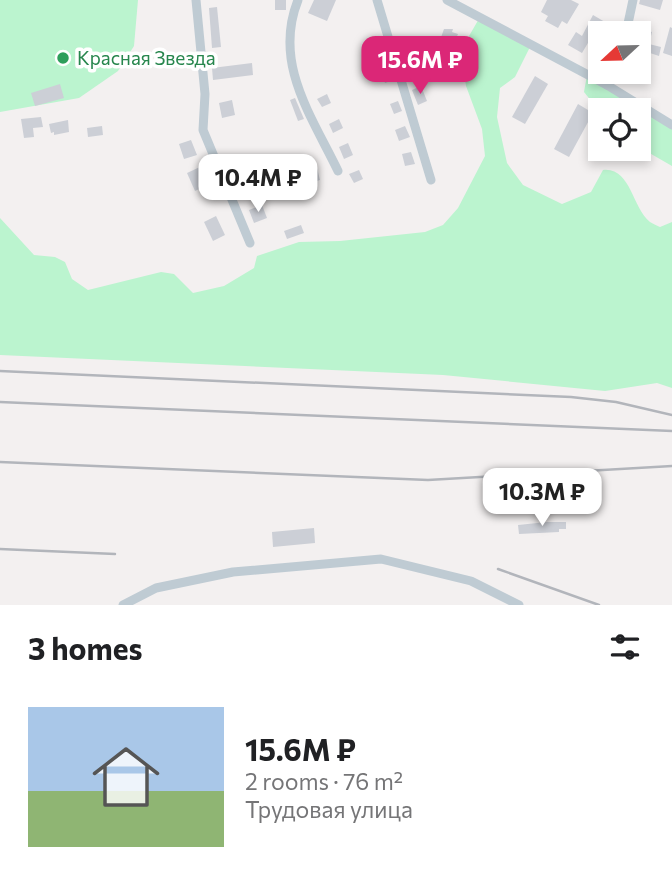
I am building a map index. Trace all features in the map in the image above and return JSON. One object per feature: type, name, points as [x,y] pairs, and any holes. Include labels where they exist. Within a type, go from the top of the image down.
[{"type":"street","points":[[196,0],[205,94],[203,130],[250,243]]},
{"type":"street","points":[[298,0],[290,20],[288,46],[298,90],[338,171]]},
{"type":"street","points":[[377,0],[431,180]]},
{"type":"street","points":[[447,0],[607,85],[672,125]]},
{"type":"street","points":[[629,21],[633,0]]},
{"type":"street","points":[[123,605],[156,588],[233,572],[381,559],[471,581],[519,605]]},
{"type":"green space","name":"Красная Звезда","points":[[0,0],[138,0],[134,46],[118,71],[79,98],[0,112]]},
{"type":"green space","points":[[480,17],[531,45],[515,77],[500,88],[497,117],[507,163],[523,185],[562,204],[591,192],[603,170],[612,171],[625,181],[639,208],[650,222],[660,227],[672,222],[672,388],[657,383],[605,391],[443,375],[0,355],[0,218],[34,255],[55,257],[65,262],[72,279],[88,290],[161,272],[174,274],[193,293],[224,286],[254,268],[257,256],[299,242],[340,241],[425,232],[443,225],[458,208],[485,156],[482,129],[466,86],[462,61],[469,36]]},
{"type":"green space","points":[[587,75],[588,84],[601,84],[623,98],[589,98],[584,92]]},
{"type":"green space","points":[[651,116],[672,129],[672,166],[651,154]]},
{"type":"building","points":[[275,0],[286,0],[286,10],[275,10]]},
{"type":"building","points":[[314,0],[336,0],[327,21],[308,13]]},
{"type":"building","points":[[547,0],[571,0],[579,4],[567,24],[562,21],[558,28],[545,21],[548,16],[541,12]]},
{"type":"building","points":[[640,0],[663,0],[660,10],[639,4]]},
{"type":"building","points":[[217,7],[221,47],[212,48],[209,8]]},
{"type":"building","points":[[593,15],[603,21],[590,21]]},
{"type":"building","points":[[588,25],[588,43],[582,53],[568,45],[576,32],[582,36]]},
{"type":"building","points":[[670,27],[672,28],[672,56],[663,53]]},
{"type":"building","points":[[444,29],[453,29],[452,32],[458,34],[452,48],[439,43]]},
{"type":"building","points":[[651,44],[661,47],[659,56],[651,53]]},
{"type":"building","points":[[252,63],[253,75],[213,80],[212,68]]},
{"type":"building","points":[[390,69],[394,80],[385,83],[381,72]]},
{"type":"building","points":[[535,76],[548,84],[525,124],[512,117]]},
{"type":"building","points":[[60,84],[64,98],[35,106],[31,93]]},
{"type":"building","points":[[421,86],[427,101],[418,105],[412,90]]},
{"type":"building","points":[[327,94],[331,103],[322,107],[317,99]]},
{"type":"building","points":[[295,98],[304,119],[298,121],[290,100]]},
{"type":"building","points":[[232,100],[235,115],[222,118],[219,103]]},
{"type":"building","points":[[398,101],[402,111],[394,114],[390,104]]},
{"type":"building","points":[[578,104],[588,110],[588,122],[569,157],[554,149]]},
{"type":"building","points":[[41,117],[43,127],[33,128],[34,137],[24,138],[21,119]]},
{"type":"building","points":[[339,119],[343,128],[333,133],[329,124]]},
{"type":"building","points":[[68,120],[69,132],[54,135],[54,132],[51,133],[49,124]]},
{"type":"building","points":[[102,126],[103,135],[88,137],[87,128]]},
{"type":"building","points":[[405,126],[410,137],[399,141],[395,130]]},
{"type":"building","points":[[191,140],[197,155],[184,159],[179,144]]},
{"type":"building","points":[[348,143],[353,155],[344,159],[339,147]]},
{"type":"building","points":[[411,152],[415,164],[405,166],[402,154]]},
{"type":"building","points":[[202,166],[210,184],[195,191],[187,173]]},
{"type":"building","points":[[247,166],[253,181],[238,186],[233,172]]},
{"type":"building","points":[[317,168],[320,180],[308,184],[305,172]]},
{"type":"building","points":[[359,170],[363,179],[354,183],[349,174]]},
{"type":"building","points":[[262,205],[267,218],[254,223],[249,210]]},
{"type":"building","points":[[216,216],[225,235],[213,241],[204,222]]},
{"type":"building","points":[[301,225],[304,233],[287,239],[284,231]]},
{"type":"building","points":[[566,522],[566,529],[559,529],[559,532],[519,534],[518,525]]},
{"type":"building","points":[[314,528],[315,543],[273,547],[272,532]]},
{"type":"railway","points":[[0,371],[571,397],[616,402],[672,415]]},
{"type":"railway","points":[[0,402],[672,431]]},
{"type":"railway","points":[[0,462],[428,480],[672,466]]},
{"type":"railway","points":[[0,549],[115,554]]},
{"type":"railway","points":[[498,569],[599,605]]},
{"type":"place","name":"Красная Звезда","points":[[63,58]]}]
